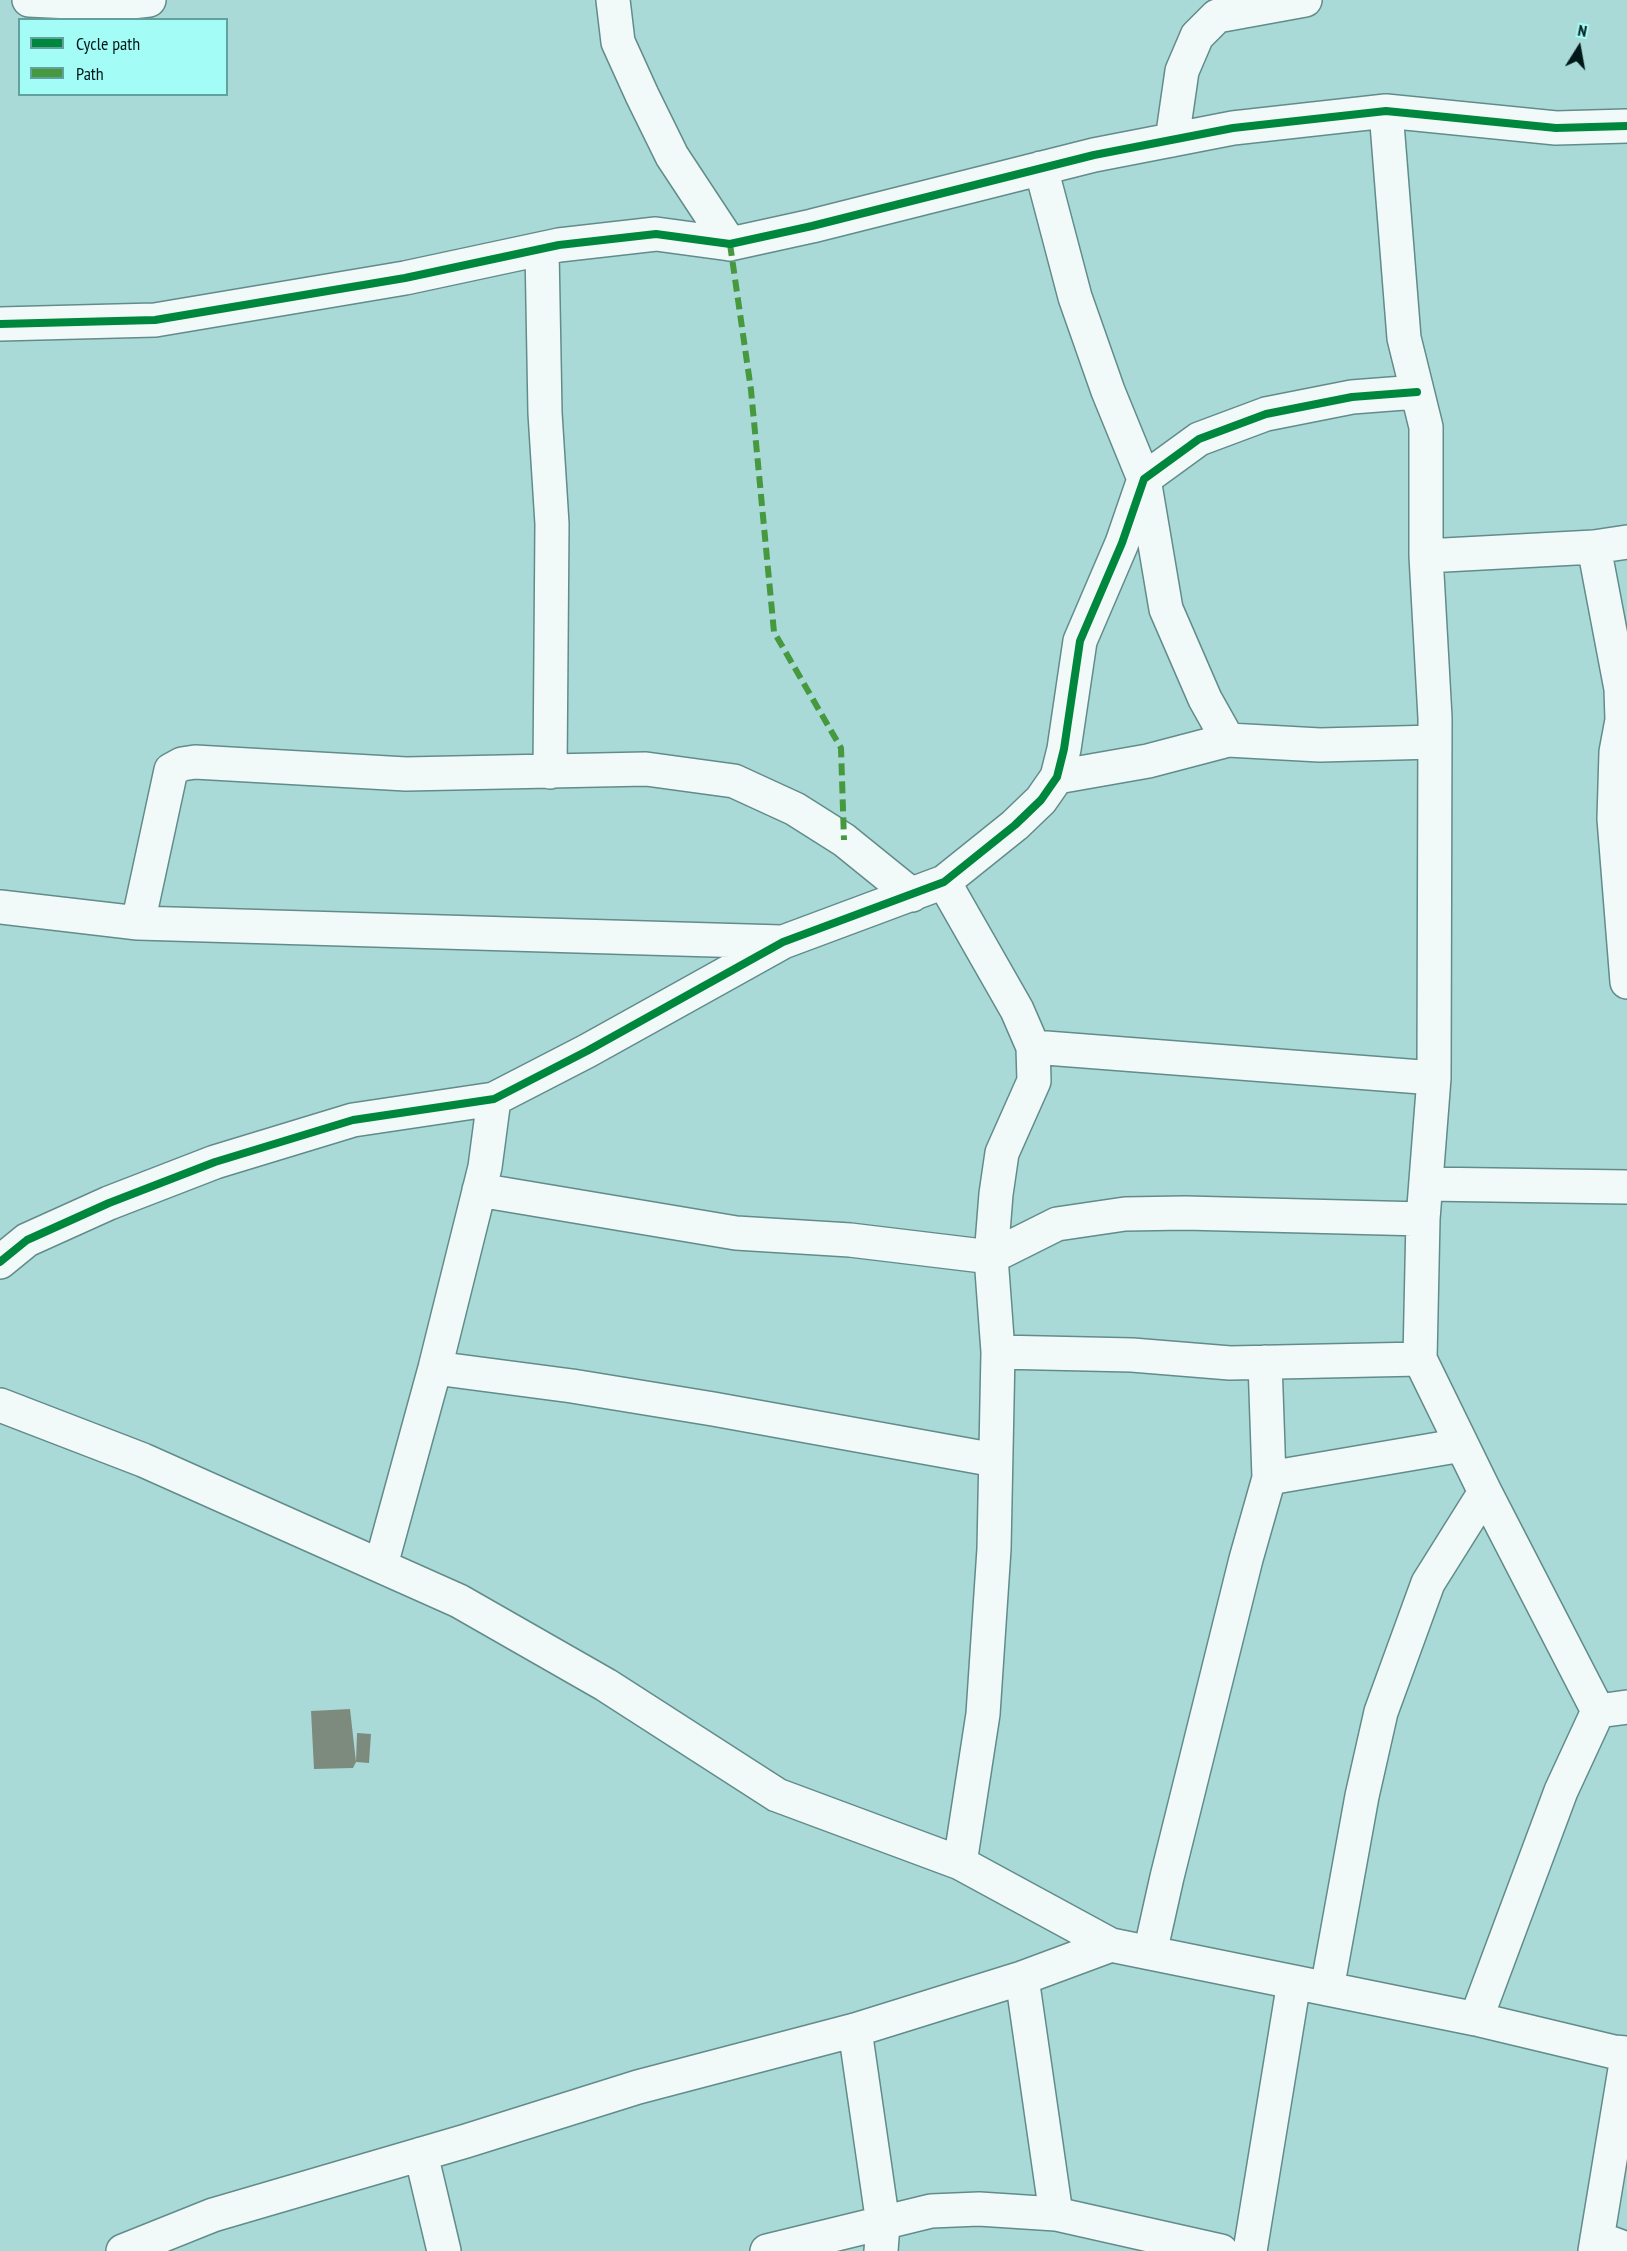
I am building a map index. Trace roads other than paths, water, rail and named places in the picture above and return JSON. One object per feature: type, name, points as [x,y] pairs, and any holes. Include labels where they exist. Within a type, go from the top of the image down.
[{"type":"street","points":[[29,0],[113,4],[148,0]]},
{"type":"street","points":[[613,0],[618,42],[642,95],[672,156],[730,244]]},
{"type":"street","points":[[1172,140],[1182,71],[1197,36],[1217,15],[1305,0]]},
{"type":"street","points":[[1386,111],[1404,338],[1426,427],[1426,556],[1435,742],[1434,1078],[1423,1219],[1420,1359],[1485,1492],[1612,1709],[1561,1791],[1476,2019]]},
{"type":"street","points":[[0,324],[155,320],[405,278],[559,245],[656,234],[730,244],[812,226],[1041,168],[1233,128],[1386,111],[1556,128],[1627,126]]},
{"type":"street","points":[[1041,168],[1075,297],[1108,391],[1144,479],[1166,609],[1205,699],[1228,740]]},
{"type":"street","points":[[542,249],[545,413],[552,524],[550,772]]},
{"type":"street","points":[[0,1262],[27,1240],[109,1203],[215,1162],[353,1120],[494,1099],[587,1051],[783,942],[944,882],[1015,825],[1041,800],[1058,777],[1080,641],[1122,543],[1144,479],[1199,439],[1266,414],[1352,397],[1417,392]]},
{"type":"street","points":[[1426,556],[1594,547],[1627,542]]},
{"type":"street","points":[[1594,547],[1621,689],[1622,720],[1616,752],[1614,819],[1627,982]]},
{"type":"street","points":[[1058,777],[1148,761],[1228,740],[1320,745],[1435,742]]},
{"type":"street","points":[[138,923],[168,779],[171,770],[182,764],[231,763],[406,774],[646,769],[734,781],[795,809],[834,834],[912,895]]},
{"type":"street","points":[[944,882],[1017,1010],[1033,1047],[1034,1081],[1002,1153],[996,1194],[991,1257],[998,1352],[994,1550],[983,1714],[960,1863]]},
{"type":"street","points":[[0,906],[138,923],[783,942]]},
{"type":"street","points":[[1033,1047],[1434,1078]]},
{"type":"street","points":[[381,1565],[435,1368],[485,1167],[494,1099]]},
{"type":"street","points":[[1426,1184],[1627,1187]]},
{"type":"street","points":[[479,1190],[736,1233],[850,1240],[991,1257],[1057,1224],[1125,1214],[1185,1213],[1423,1219]]},
{"type":"street","points":[[998,1352],[1132,1355],[1230,1363],[1420,1359]]},
{"type":"street","points":[[1150,1953],[1246,1559],[1269,1478],[1265,1362]]},
{"type":"street","points":[[435,1368],[572,1386],[713,1409],[995,1460]]},
{"type":"street","points":[[0,1405],[143,1460],[459,1601],[606,1685],[777,1796],[960,1863],[1111,1945],[1476,2019],[1627,2055],[1607,2246]]},
{"type":"street","points":[[1269,1478],[1462,1445]]},
{"type":"street","points":[[1327,1989],[1362,1796],[1381,1712],[1428,1583],[1485,1492]]},
{"type":"street","points":[[123,2251],[213,2215],[638,2087],[855,2030],[1022,1978],[1111,1945]]},
{"type":"street","points":[[1022,1978],[1056,2214]]},
{"type":"street","points":[[1250,2251],[1294,1982]]},
{"type":"street","points":[[855,2030],[882,2238]]},
{"type":"street","points":[[421,2154],[444,2251]]},
{"type":"street","points":[[767,2251],[882,2238],[931,2211],[979,2210],[1056,2214],[1221,2251]]}]
